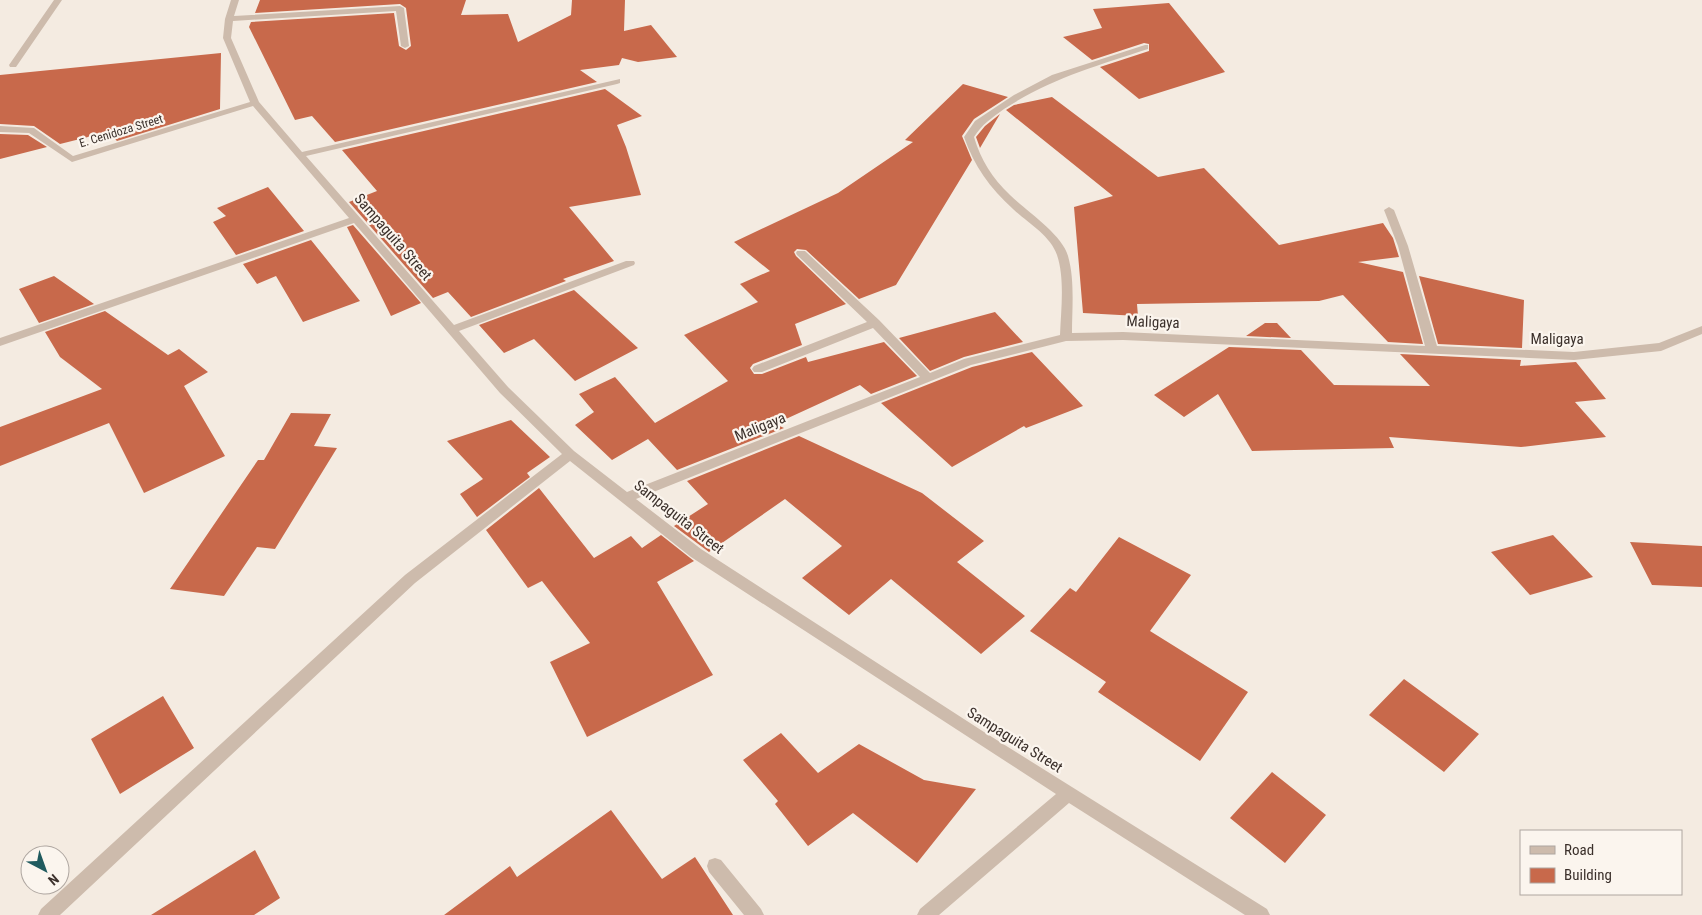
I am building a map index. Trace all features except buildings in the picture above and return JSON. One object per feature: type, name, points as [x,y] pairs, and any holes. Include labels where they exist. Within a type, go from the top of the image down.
[{"type":"street","points":[[13,65],[58,0]]},
{"type":"street","name":"Sampaguita Street","points":[[235,0],[229,19],[227,38],[255,103],[504,390],[570,454],[696,553],[978,737],[1261,915]]},
{"type":"street","points":[[229,19],[400,8],[405,46]]},
{"type":"street","points":[[1066,337],[1062,254],[1052,239],[1000,192],[983,172],[973,152],[970,137],[978,123],[1017,97],[1056,78],[1145,47]]},
{"type":"street","points":[[300,155],[617,81]]},
{"type":"street","name":"E. Cenidoza Street","points":[[0,129],[31,130],[72,159],[255,103]]},
{"type":"street","points":[[1389,210],[1403,246],[1432,350]]},
{"type":"street","points":[[0,342],[356,219]]},
{"type":"street","points":[[801,253],[875,323],[927,377]]},
{"type":"street","points":[[453,329],[630,263]]},
{"type":"street","points":[[758,369],[875,323]]},
{"type":"street","name":"Maligaya","points":[[627,497],[968,362],[1066,337],[1123,336],[1574,356],[1661,347],[1702,330]]},
{"type":"street","points":[[47,915],[136,835],[410,579],[570,454]]},
{"type":"street","points":[[926,915],[1069,793]]},
{"type":"street","points":[[715,866],[755,915]]}]
